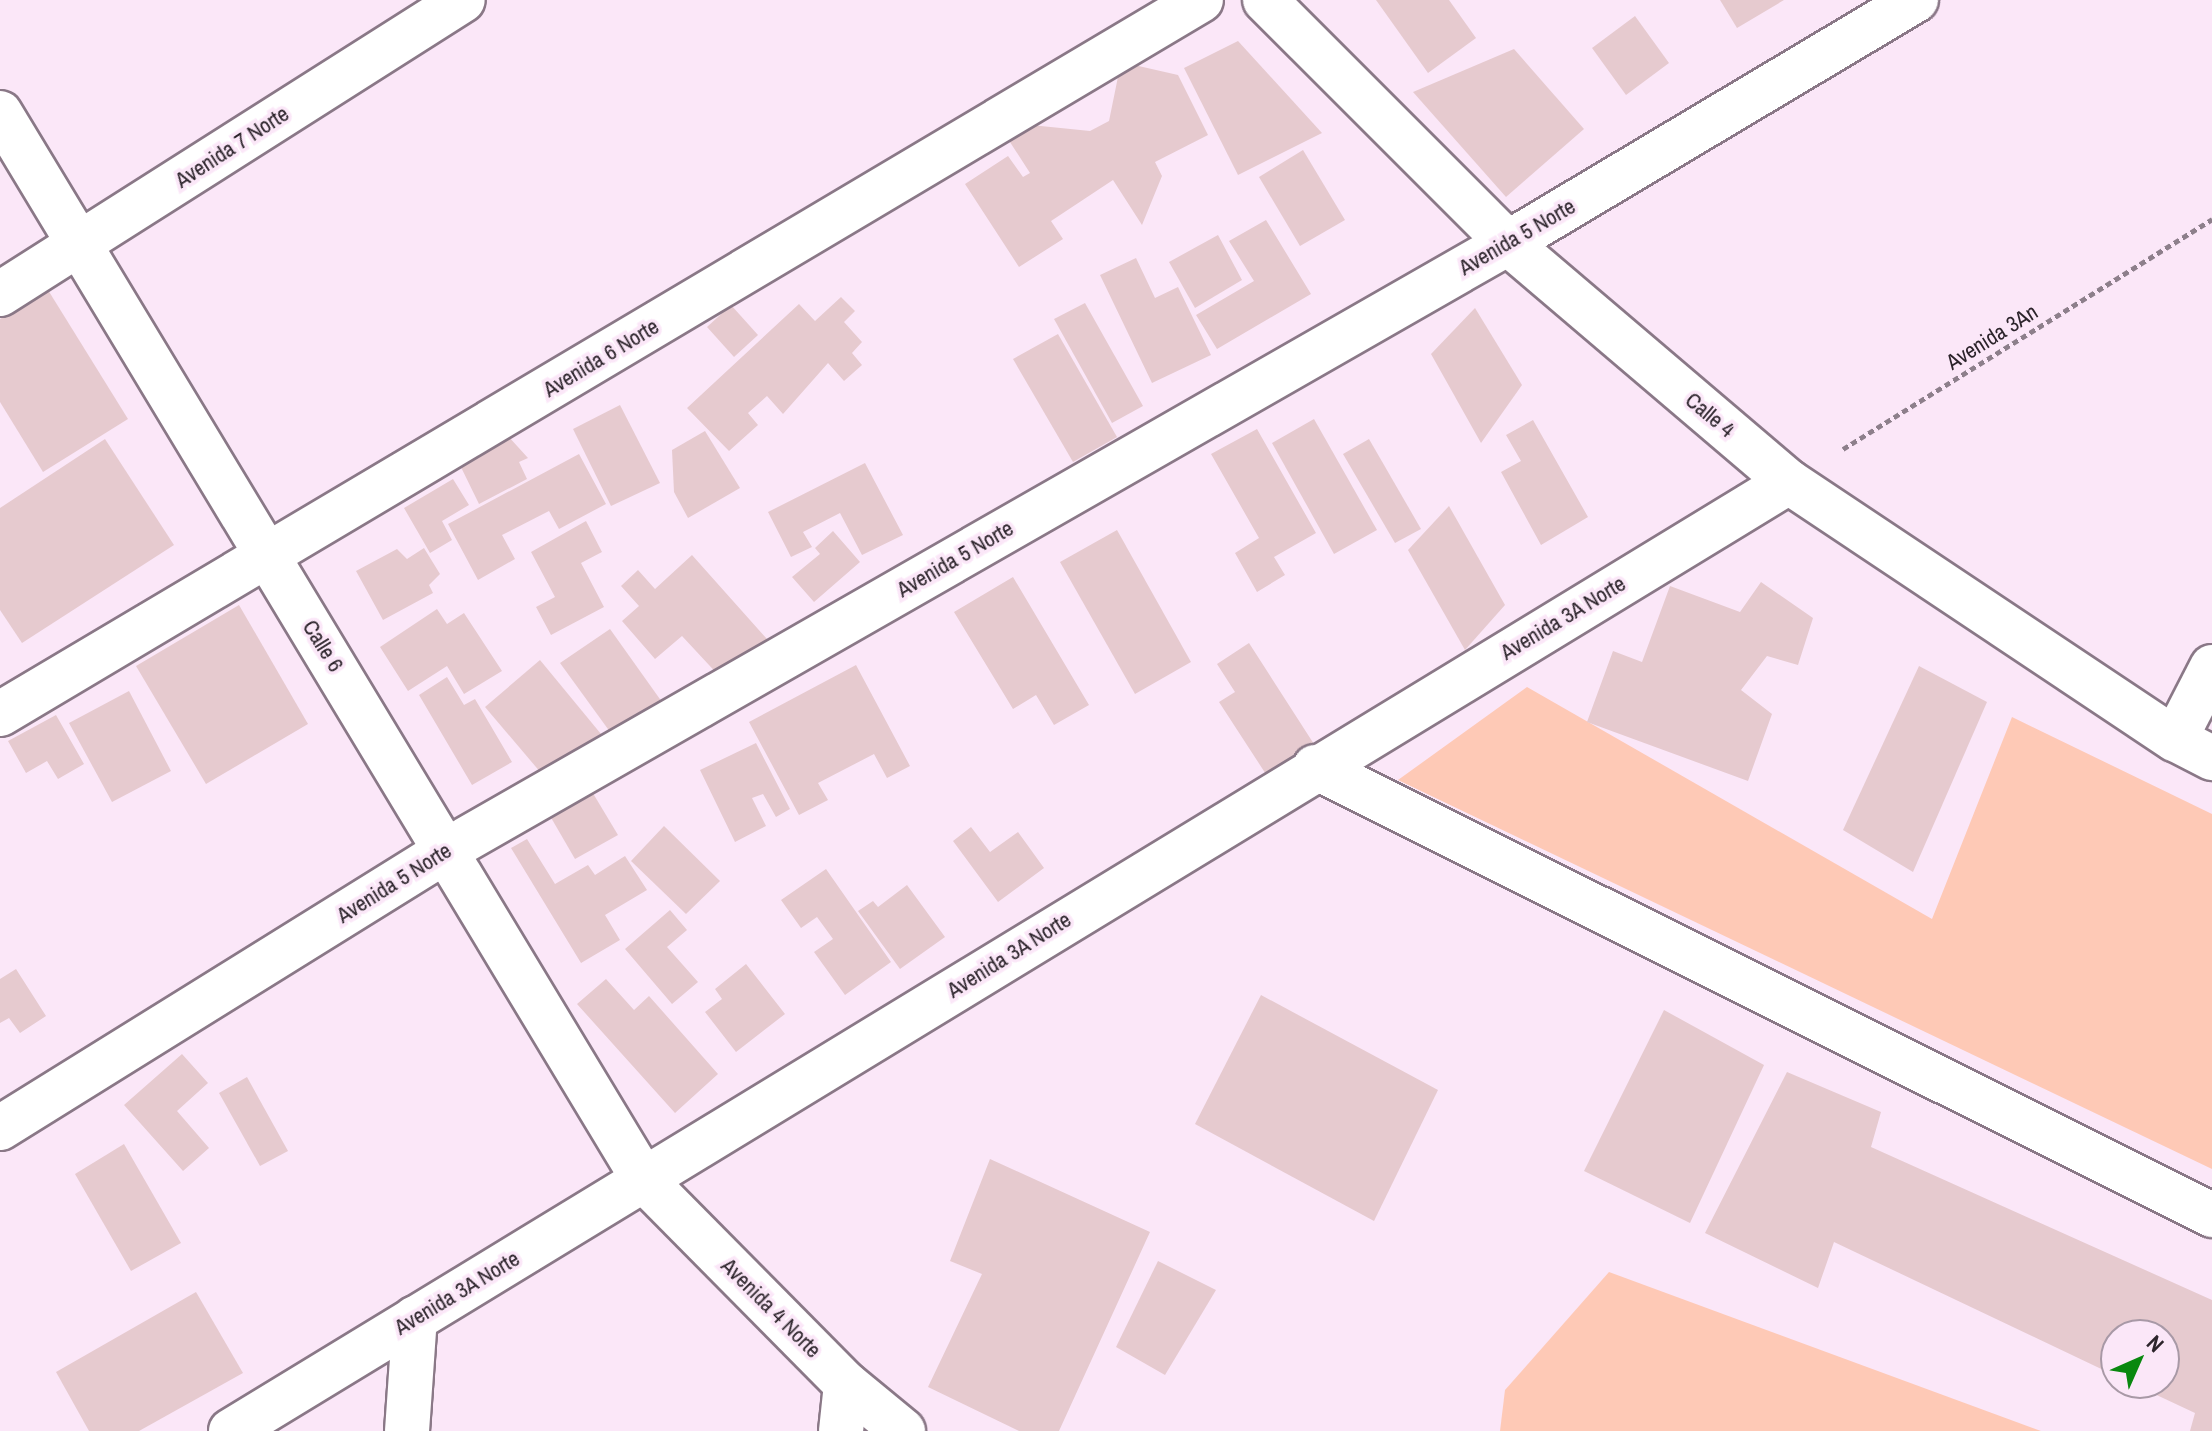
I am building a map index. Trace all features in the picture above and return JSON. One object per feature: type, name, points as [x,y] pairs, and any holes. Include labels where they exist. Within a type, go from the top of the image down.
[{"type":"street","name":"Avenida 7 Norte","points":[[0,294],[463,0]]},
{"type":"street","name":"Avenida 6 Norte","points":[[0,714],[1201,0]]},
{"type":"street","name":"Calle 4","points":[[1265,0],[1508,243],[1789,482],[2194,748]]},
{"type":"street","name":"Avenida 5 Norte","points":[[0,1128],[449,849],[1508,243],[1916,0]]},
{"type":"street","name":"Calle 6","points":[[0,113],[268,557],[449,849],[644,1180]]},
{"type":"street","name":"Avenida 3A Norte","points":[[231,1431],[1315,767],[1789,482]]},
{"type":"street","points":[[2194,748],[2212,667]]},
{"type":"street","points":[[1315,767],[2212,1215]]},
{"type":"street","name":"Avenida 4 Norte","points":[[644,1180],[846,1384],[903,1431]]},
{"type":"street","points":[[407,1431],[415,1318]]},
{"type":"street","points":[[841,1431],[846,1384]]},
{"type":"path","name":"Avenida 3An","points":[[1789,482],[2212,219]]},
{"type":"shaded area","points":[[1527,687],[1932,919],[2012,717],[2212,814],[2212,1169],[1398,780]]},
{"type":"shaded area","points":[[1609,1272],[2041,1431],[1500,1431],[1505,1390]]},
{"type":"building","points":[[1376,0],[1449,0],[1476,38],[1428,73]]},
{"type":"building","points":[[1720,0],[1784,0],[1737,28]]},
{"type":"building","points":[[1635,16],[1669,63],[1626,95],[1592,48]]},
{"type":"building","points":[[1238,41],[1322,133],[1238,175],[1184,68]]},
{"type":"building","points":[[1514,49],[1584,129],[1506,197],[1413,92]]},
{"type":"building","points":[[1121,62],[1178,75],[1208,135],[1155,162],[1162,176],[1142,225],[1113,180],[1051,221],[1063,239],[1019,267],[965,184],[1008,156],[1023,177],[1030,173],[1008,139],[1031,125],[1090,131],[1109,121]]},
{"type":"building","points":[[1303,150],[1345,220],[1300,246],[1259,177]]},
{"type":"building","points":[[1266,220],[1311,294],[1217,349],[1196,315],[1254,281],[1229,241]]},
{"type":"building","points":[[1218,235],[1242,280],[1195,308],[1169,262]]},
{"type":"building","points":[[1136,258],[1155,298],[1178,287],[1211,355],[1152,383],[1100,275]]},
{"type":"building","points":[[48,290],[128,419],[43,472],[0,402],[0,319]]},
{"type":"building","points":[[841,297],[855,311],[844,322],[862,342],[852,353],[862,365],[844,381],[828,363],[783,414],[767,396],[748,413],[758,425],[729,451],[687,408],[799,304],[815,321]]},
{"type":"building","points":[[1085,303],[1143,406],[1112,423],[1054,319]]},
{"type":"building","points":[[731,305],[758,335],[734,357],[707,327]]},
{"type":"building","points":[[1475,308],[1522,385],[1481,443],[1431,354]]},
{"type":"building","points":[[1058,334],[1117,437],[1073,462],[1013,359]]},
{"type":"building","points":[[620,405],[660,483],[611,506],[573,429]]},
{"type":"building","points":[[1314,419],[1377,530],[1334,554],[1272,443]]},
{"type":"building","points":[[1533,420],[1588,517],[1541,545],[1501,472],[1521,461],[1506,435]]},
{"type":"building","points":[[1257,429],[1316,533],[1274,557],[1285,575],[1257,592],[1235,553],[1259,538],[1211,454]]},
{"type":"building","points":[[705,431],[740,488],[688,518],[674,492],[672,450]]},
{"type":"building","points":[[507,435],[528,458],[519,462],[527,479],[479,504],[457,459]]},
{"type":"building","points":[[105,439],[174,545],[22,643],[0,610],[0,508]]},
{"type":"building","points":[[1369,439],[1421,529],[1395,543],[1343,454]]},
{"type":"building","points":[[579,454],[606,504],[559,529],[549,511],[502,535],[515,559],[478,580],[448,524]]},
{"type":"building","points":[[865,463],[903,535],[862,555],[840,513],[803,532],[812,547],[791,557],[768,512]]},
{"type":"building","points":[[453,479],[469,505],[442,521],[452,540],[430,553],[404,508]]},
{"type":"building","points":[[1449,506],[1505,605],[1465,650],[1408,550]]},
{"type":"building","points":[[586,521],[602,552],[581,563],[604,607],[551,635],[536,607],[555,597],[531,552]]},
{"type":"building","points":[[1117,530],[1191,662],[1135,694],[1060,562]]},
{"type":"building","points":[[833,531],[860,562],[814,602],[792,577],[820,554],[815,548]]},
{"type":"building","points":[[424,548],[440,574],[429,585],[433,593],[383,620],[356,571],[397,549],[407,559]]},
{"type":"building","points":[[692,555],[767,639],[722,679],[682,636],[655,659],[622,621],[639,606],[621,586],[638,570],[655,589]]},
{"type":"building","points":[[1013,577],[1089,705],[1054,725],[1036,695],[1013,709],[954,612]]},
{"type":"building","points":[[1761,582],[1813,618],[1798,665],[1767,656],[1741,690],[1772,714],[1748,781],[1587,722],[1613,651],[1642,662],[1670,586],[1740,612]]},
{"type":"building","points":[[239,605],[308,724],[206,784],[136,666]]},
{"type":"building","points":[[437,609],[447,624],[464,613],[502,671],[464,694],[447,666],[408,691],[380,647]]},
{"type":"building","points":[[610,629],[662,702],[613,736],[560,663]]},
{"type":"building","points":[[1249,643],[1321,755],[1273,785],[1219,702],[1235,692],[1217,664]]},
{"type":"building","points":[[540,660],[601,734],[547,780],[485,707]]},
{"type":"building","points":[[856,665],[910,766],[887,778],[874,754],[818,783],[828,800],[799,815],[749,722]]},
{"type":"building","points":[[1919,666],[1987,702],[1913,872],[1843,830]]},
{"type":"building","points":[[447,677],[464,705],[475,699],[512,762],[472,785],[419,695]]},
{"type":"building","points":[[129,691],[171,771],[112,802],[69,723]]},
{"type":"building","points":[[56,715],[84,764],[58,779],[47,761],[26,773],[8,741]]},
{"type":"building","points":[[756,743],[790,809],[776,817],[763,794],[752,798],[766,826],[735,842],[700,770]]},
{"type":"building","points":[[588,785],[618,835],[575,859],[546,809]]},
{"type":"building","points":[[664,826],[720,881],[686,914],[631,861]]},
{"type":"building","points":[[971,827],[990,852],[1018,832],[1044,868],[998,902],[953,841]]},
{"type":"building","points":[[527,839],[555,884],[588,865],[595,875],[625,856],[647,890],[605,915],[620,940],[581,963],[511,848]]},
{"type":"building","points":[[826,869],[891,962],[845,995],[814,952],[833,939],[817,917],[801,928],[781,900]]},
{"type":"building","points":[[907,885],[945,937],[900,969],[858,911],[873,901],[878,907]]},
{"type":"building","points":[[670,910],[687,930],[667,947],[698,982],[672,1004],[625,949]]},
{"type":"building","points":[[746,964],[785,1014],[736,1052],[705,1012],[722,999],[715,989]]},
{"type":"building","points":[[16,969],[46,1016],[20,1033],[9,1018],[0,1023],[0,979]]},
{"type":"building","points":[[606,979],[634,1010],[649,996],[718,1074],[675,1113],[577,1004]]},
{"type":"building","points":[[1261,995],[1438,1090],[1374,1221],[1195,1124]]},
{"type":"building","points":[[1664,1010],[1764,1065],[1690,1223],[1584,1171]]},
{"type":"building","points":[[182,1054],[208,1083],[177,1111],[209,1148],[183,1171],[124,1105]]},
{"type":"building","points":[[1787,1072],[1881,1112],[1871,1147],[2212,1300],[2212,1431],[2190,1431],[2195,1413],[2165,1399],[2180,1399],[2180,1319],[2100,1319],[2100,1368],[1834,1242],[1818,1288],[1705,1233]]},
{"type":"building","points":[[247,1077],[288,1151],[260,1166],[219,1093]]},
{"type":"building","points":[[124,1144],[181,1243],[131,1271],[75,1174]]},
{"type":"building","points":[[990,1159],[1150,1232],[1059,1431],[1019,1431],[928,1387],[982,1274],[950,1261]]},
{"type":"building","points":[[1158,1261],[1216,1290],[1165,1375],[1116,1347]]},
{"type":"building","points":[[196,1292],[243,1373],[139,1431],[89,1431],[56,1372]]}]
